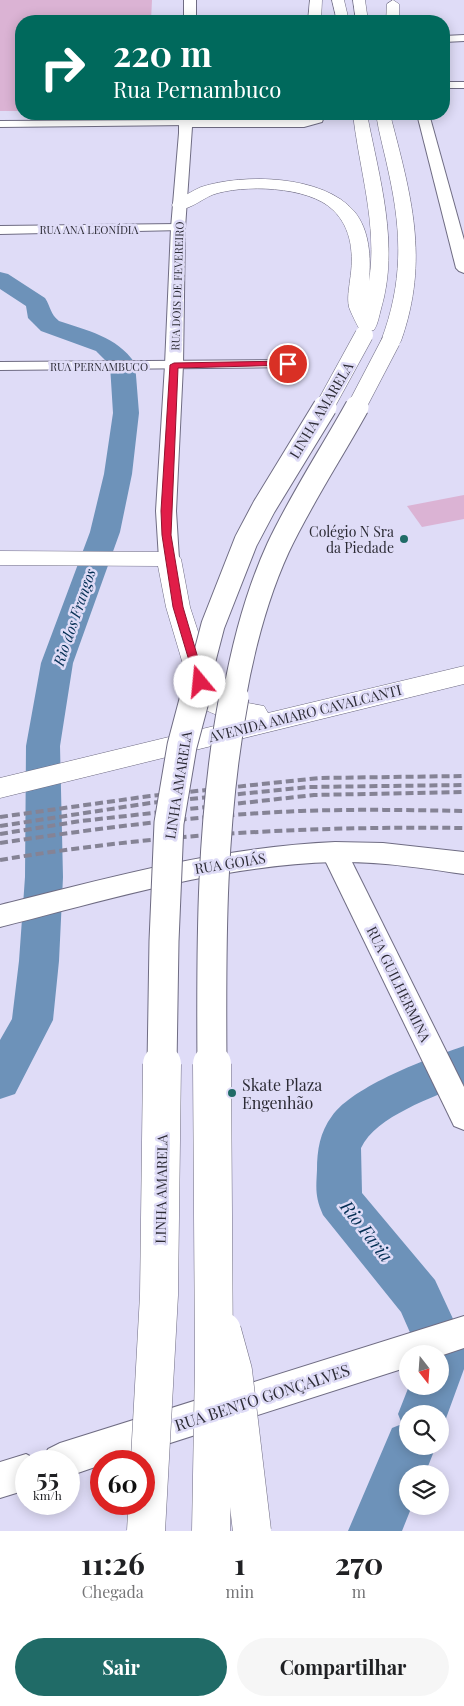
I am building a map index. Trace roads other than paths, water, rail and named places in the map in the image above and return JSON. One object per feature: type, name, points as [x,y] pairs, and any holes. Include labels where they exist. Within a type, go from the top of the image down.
[{"type":"main road","points":[[315,15],[316,0]]},
{"type":"main road","points":[[338,0],[342,15]]},
{"type":"main road","points":[[359,0],[361,15]]},
{"type":"main road","points":[[393,2],[393,15]]},
{"type":"main road","name":"LINHA AMARELA","points":[[211,1531],[213,1301],[211,916],[215,832],[224,742],[232,700],[253,620],[278,549],[369,388],[382,250],[378,212],[361,120]]},
{"type":"main road","name":"LINHA AMARELA","points":[[146,1531],[159,1296],[164,941],[169,833],[182,746],[213,625],[246,541],[264,507],[332,395],[375,333],[404,296],[408,234],[384,120]]},
{"type":"main road","points":[[390,143],[394,133],[394,120]]},
{"type":"main road","points":[[180,205],[213,190],[258,184],[310,192],[338,205],[347,214],[354,226],[359,241],[361,268],[358,304],[375,333]]},
{"type":"main road","points":[[0,558],[169,558]]},
{"type":"main road","name":"RUA DOIS DE FEVEREIRO","points":[[169,558],[178,607],[206,698]]},
{"type":"main road","name":"AVENIDA AMARO CAVALCANTI","points":[[33,780],[318,709],[464,675]]},
{"type":"main road","points":[[33,780],[178,728],[188,720],[206,698],[222,707],[236,711],[275,712],[318,709]]},
{"type":"main road","name":"RUA GOIÁS","points":[[12,913],[186,870],[232,861],[334,852],[397,855],[464,863]]},
{"type":"main road","points":[[213,1301],[233,1371],[252,1531]]},
{"type":"street","points":[[190,0],[190,15]]},
{"type":"street","points":[[393,2],[398,15]]},
{"type":"street","points":[[450,38],[464,38]]},
{"type":"street","points":[[450,85],[464,85]]},
{"type":"street","points":[[0,124],[107,120]]},
{"type":"street","name":"RUA DOIS DE FEVEREIRO","points":[[169,558],[166,511],[174,365],[178,228],[187,120]]},
{"type":"street","points":[[202,120],[217,123],[304,123],[314,120]]},
{"type":"street","points":[[425,120],[464,268]]},
{"type":"street","name":"RUA ANA LEONÍDIA","points":[[0,230],[178,228]]},
{"type":"street","name":"RUA PERNAMBUCO","points":[[0,366],[288,364]]},
{"type":"street","name":"RUA GUILHERMINA","points":[[334,852],[458,1105]]},
{"type":"street","name":"RUA BENTO GONÇALVES","points":[[80,1455],[464,1332]]},
{"type":"street","points":[[0,1480],[15,1475]]},
{"type":"waterway","name":"Rio dos Frangos","points":[[0,279],[37,303],[40,318],[50,326],[105,346],[122,363],[126,413],[118,474],[105,532],[57,663],[43,746],[44,877],[39,961],[32,1020],[0,1081]]},
{"type":"waterway","name":"Rio Faria","points":[[439,1345],[436,1334],[418,1296],[339,1200],[339,1148],[348,1129],[370,1108],[464,1064]]},
{"type":"waterway","name":"Rio Faria","points":[[427,1405],[430,1395]]},
{"type":"waterway","name":"Rio Faria","points":[[375,1531],[406,1455]]},
{"type":"railway","points":[[0,817],[150,796],[319,778],[464,776]]},
{"type":"railway","points":[[0,826],[150,803],[309,787],[464,785]]},
{"type":"railway","points":[[0,834],[81,821],[314,795],[464,792]]},
{"type":"railway","points":[[0,843],[150,823],[263,813],[342,810],[464,811]]},
{"type":"railway","points":[[0,860],[58,851],[173,838],[347,828],[464,828]]},
{"type":"place","name":"Colégio N Sra da Piedade","points":[[404,539]]},
{"type":"place","name":"Skate Plaza Engenhão","points":[[232,1093]]}]
